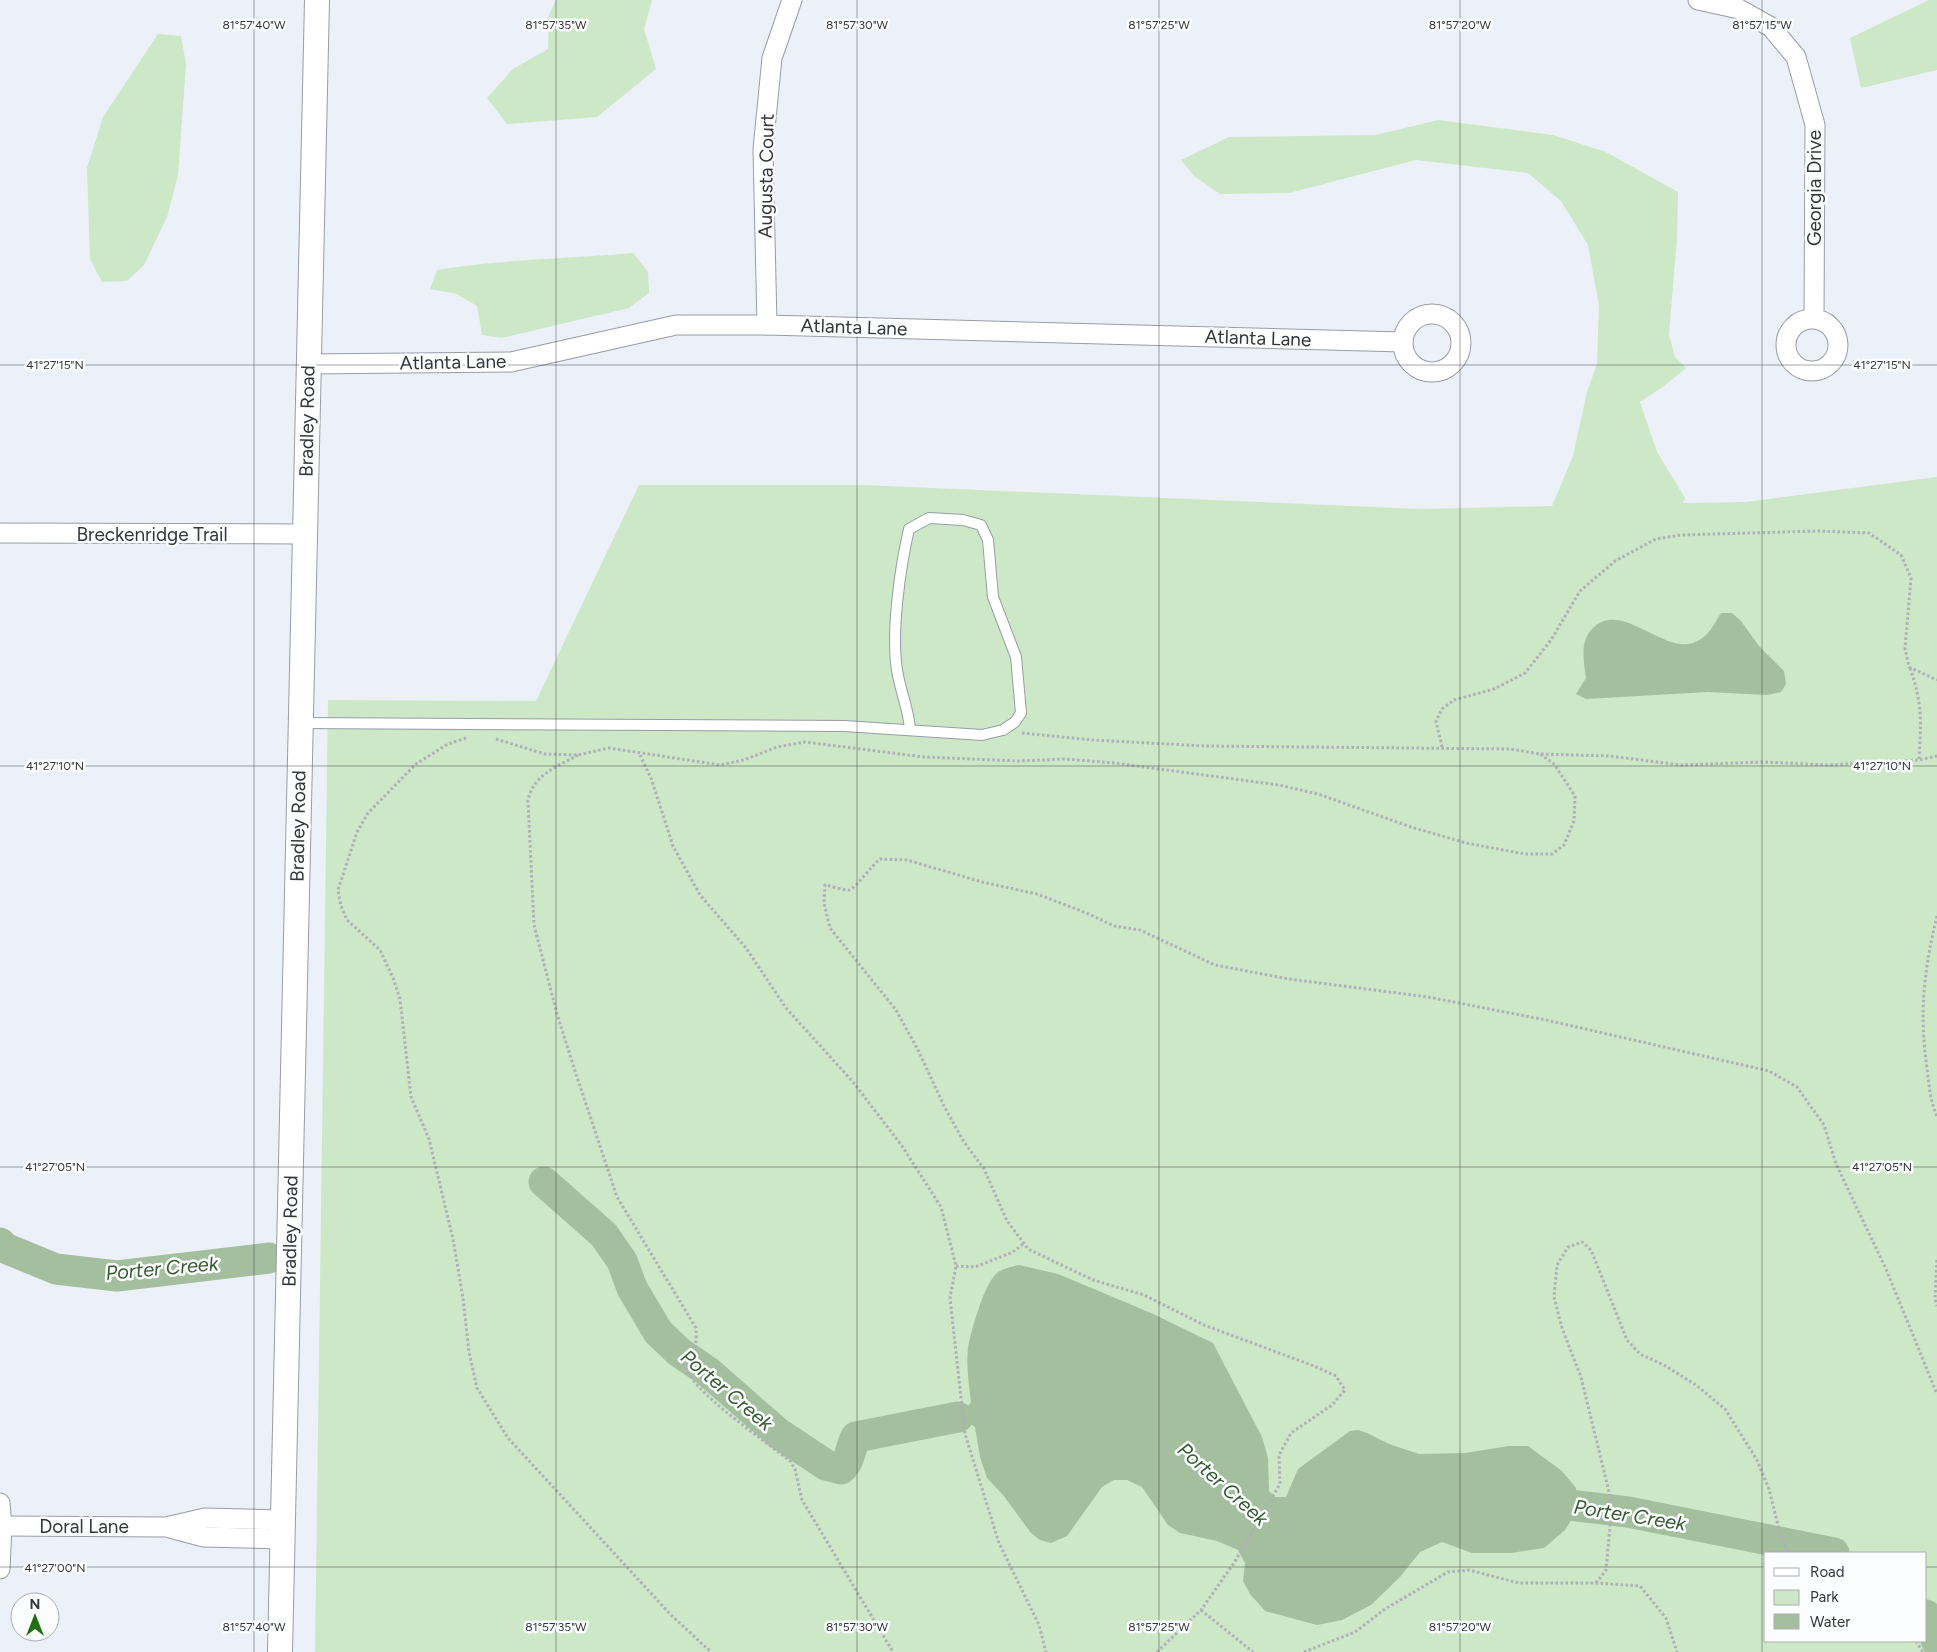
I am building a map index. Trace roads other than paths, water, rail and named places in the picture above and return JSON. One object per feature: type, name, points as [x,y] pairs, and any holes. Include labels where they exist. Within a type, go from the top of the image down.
[{"type":"street","name":"Bradley Road","points":[[280,1652],[317,0]]},
{"type":"street","name":"Augusta Court","points":[[768,325],[763,149],[772,58],[792,0]]},
{"type":"street","name":"Georgia Drive","points":[[1698,0],[1739,9],[1770,27],[1796,57],[1816,125],[1814,318]]},
{"type":"street","name":"Atlanta Lane","points":[[309,364],[511,362],[676,325],[768,325],[1403,342]]},
{"type":"street","name":"Breckenridge Trail","points":[[0,533],[305,534]]},
{"type":"street","points":[[0,1503],[2,1526],[0,1569]]},
{"type":"street","name":"Doral Lane","points":[[2,1526],[166,1527],[205,1518],[284,1529]]},
{"type":"lane","points":[[301,723],[844,726],[982,735],[1003,730],[1015,722],[1021,713],[1016,657],[993,597],[988,540],[981,525],[963,520],[929,518],[909,530],[902,560],[895,646],[897,671],[909,714],[910,730]]},
{"type":"water","points":[[1721,613],[1732,613],[1741,621],[1759,646],[1784,671],[1786,684],[1781,692],[1767,695],[1708,692],[1586,699],[1576,694],[1586,678],[1584,645],[1586,639],[1593,628],[1604,621],[1616,620],[1629,623],[1668,641],[1681,644],[1693,643],[1703,638],[1710,631]]},
{"type":"water","points":[[1019,1265],[1058,1274],[1151,1313],[1213,1343],[1262,1437],[1268,1458],[1269,1491],[1275,1497],[1286,1497],[1298,1469],[1350,1431],[1358,1430],[1389,1444],[1419,1454],[1465,1453],[1509,1446],[1528,1446],[1562,1471],[1576,1488],[1575,1514],[1565,1530],[1544,1548],[1511,1553],[1472,1553],[1442,1542],[1420,1552],[1400,1577],[1371,1605],[1342,1620],[1317,1625],[1265,1611],[1250,1594],[1243,1581],[1245,1563],[1238,1550],[1217,1541],[1180,1533],[1168,1525],[1142,1487],[1127,1480],[1114,1480],[1102,1487],[1067,1536],[1051,1543],[1040,1540],[1031,1533],[1003,1495],[987,1478],[980,1457],[975,1427],[965,1420],[965,1411],[971,1402],[968,1348],[979,1308],[987,1287],[997,1273]]},
{"type":"waterway","name":"Porter Creek","points":[[544,1182],[604,1235],[622,1261],[632,1288],[658,1332],[679,1352],[707,1371],[778,1433],[826,1465],[841,1469],[849,1458],[856,1437],[958,1417]]},
{"type":"waterway","name":"Porter Creek","points":[[0,1243],[5,1248],[56,1269],[117,1276],[269,1258]]},
{"type":"waterway","name":"Porter Creek","points":[[1535,1501],[1628,1512],[1829,1552]]},
{"type":"waterway","name":"Porter Creek","points":[[1927,1617],[1937,1642]]}]
